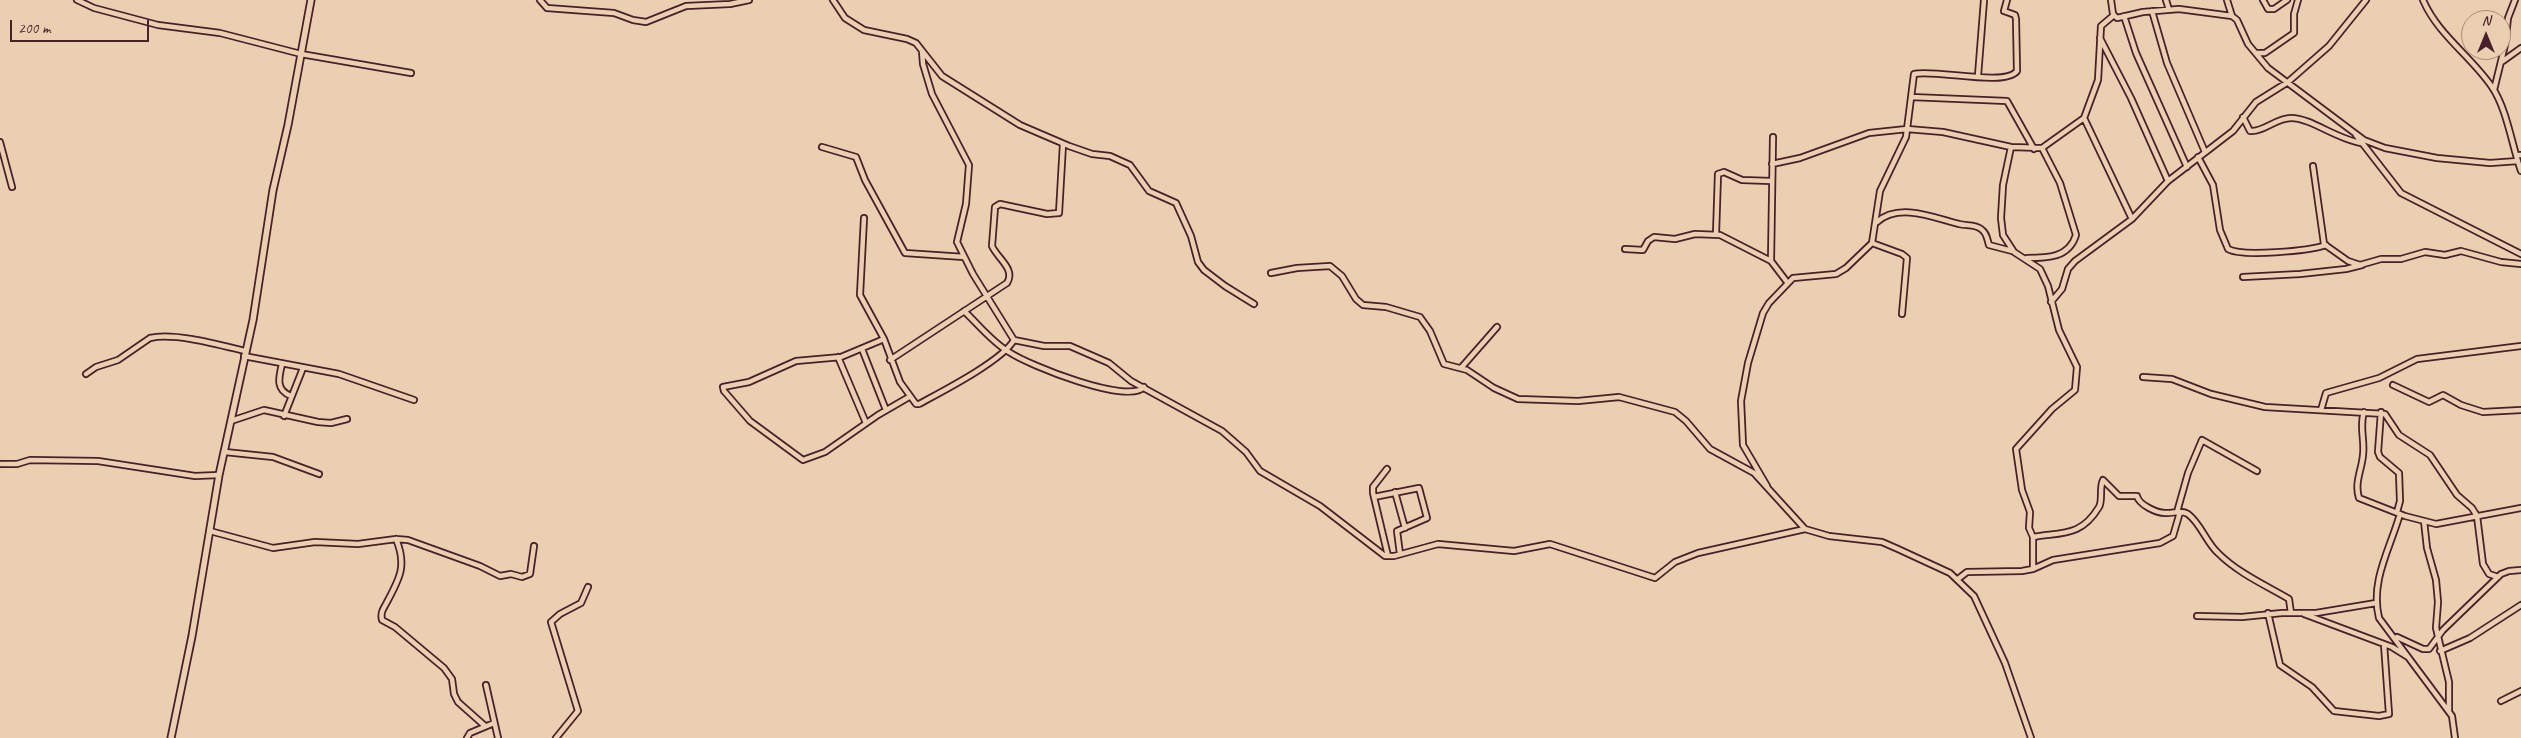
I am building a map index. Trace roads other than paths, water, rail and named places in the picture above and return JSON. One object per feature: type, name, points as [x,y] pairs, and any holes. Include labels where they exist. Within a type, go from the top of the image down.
[{"type":"main road","points":[[171,738],[192,636],[219,475],[254,314],[273,190],[288,125],[311,0]]},
{"type":"street","points":[[77,0],[121,17],[158,25],[220,33],[301,54],[412,73]]},
{"type":"street","points":[[540,0],[547,8],[614,12],[633,20],[646,22],[686,6],[730,4],[749,0]]},
{"type":"street","points":[[833,0],[845,18],[864,30],[907,39],[916,43],[942,76],[1020,125],[1063,144],[1092,154],[1107,155],[1120,159],[1133,167],[1150,191],[1175,202],[1186,221],[1200,265],[1225,286],[1254,304]]},
{"type":"street","points":[[1978,76],[1984,0]]},
{"type":"street","points":[[1768,486],[1743,445],[1741,407],[1745,376],[1763,313],[1769,302],[1787,282],[1800,276],[1836,274],[1846,268],[1872,243],[1877,222],[1880,191],[1904,145],[1912,79],[1916,74],[2010,76],[2018,71],[2016,19],[2015,16],[2004,11],[2007,0]]},
{"type":"street","points":[[2111,0],[2114,16]]},
{"type":"street","points":[[2166,0],[2169,10]]},
{"type":"street","points":[[2227,0],[2232,16]]},
{"type":"street","points":[[2263,0],[2268,9],[2274,9],[2287,0]]},
{"type":"street","points":[[2256,53],[2265,53],[2294,34],[2294,14],[2298,0]]},
{"type":"street","points":[[2051,302],[2062,289],[2072,264],[2090,248],[2132,219],[2168,181],[2233,131],[2256,102],[2288,82],[2329,46],[2366,0]]},
{"type":"street","points":[[2424,0],[2435,23],[2474,62],[2494,90],[2521,171]]},
{"type":"street","points":[[2494,90],[2506,46],[2508,18],[2514,0]]},
{"type":"street","points":[[1772,164],[1800,158],[1869,133],[1907,129],[1943,132],[2011,147],[2034,150],[2042,148],[2084,118],[2098,80],[2100,36],[2104,21],[2114,16],[2117,18],[2152,11],[2169,10],[2232,16],[2237,20],[2248,44],[2268,68],[2354,132],[2375,145],[2410,153],[2490,163],[2518,161]]},
{"type":"street","points":[[2152,11],[2167,63],[2205,152]]},
{"type":"street","points":[[2124,16],[2136,53],[2187,167]]},
{"type":"street","points":[[2100,36],[2131,98],[2168,181]]},
{"type":"street","points":[[2501,64],[2507,56],[2521,48]]},
{"type":"street","points":[[922,51],[923,64],[932,94],[970,166],[966,204],[957,238],[964,257],[985,296],[1014,340],[1044,346],[1072,346],[1103,360],[1128,378],[1182,411],[1224,433],[1246,452],[1260,471],[1320,506],[1372,547],[1388,556],[1438,544],[1514,551],[1550,544],[1655,578],[1675,562],[1698,553],[1804,529],[1829,536],[1882,542],[1940,568],[1958,579],[1974,596],[1985,616],[2018,694],[2032,738]]},
{"type":"street","points":[[1911,97],[2007,101],[2034,150]]},
{"type":"street","points":[[2243,117],[2250,131],[2258,130],[2280,120],[2298,119],[2334,136],[2361,143]]},
{"type":"street","points":[[2084,118],[2132,219]]},
{"type":"street","points":[[2354,132],[2401,193],[2521,254]]},
{"type":"street","points":[[1771,261],[1773,137]]},
{"type":"street","points":[[0,142],[12,187]]},
{"type":"street","points":[[890,360],[1006,284],[1009,277],[1006,266],[992,246],[996,205],[1009,205],[1047,214],[1059,213],[1063,144]]},
{"type":"street","points":[[822,147],[856,157],[865,180],[905,253],[964,257]]},
{"type":"street","points":[[2011,147],[2004,175],[2001,218],[2005,240],[2014,252]]},
{"type":"street","points":[[2023,257],[2056,256],[2071,245],[2076,235],[2060,183],[2042,148]]},
{"type":"street","points":[[2198,157],[2213,185],[2222,235],[2228,249],[2234,252],[2251,253],[2306,250],[2326,245]]},
{"type":"street","points":[[2313,166],[2326,245],[2348,261],[2363,264]]},
{"type":"street","points":[[1716,234],[1716,184],[1719,173],[1728,172],[1742,180],[1771,181]]},
{"type":"street","points":[[1877,222],[1884,216],[1899,213],[1932,216],[1980,228],[1986,234],[1989,246],[2014,252],[2040,268],[2048,285],[2059,330],[2077,367],[2077,377],[2074,391],[2052,409],[2016,449],[2022,490],[2030,512],[2029,528],[2034,537],[2033,569]]},
{"type":"street","points":[[864,218],[860,294],[884,339],[890,360],[909,397],[919,404],[962,380],[1006,350],[1014,340]]},
{"type":"street","points":[[1625,250],[1643,250],[1648,241],[1654,237],[1675,239],[1695,234],[1716,234],[1771,261],[1787,282]]},
{"type":"street","points":[[1872,243],[1902,254],[1907,258],[1902,314]]},
{"type":"street","points":[[2243,277],[2346,270],[2380,259],[2401,259],[2425,252],[2445,255],[2461,251],[2501,262],[2521,264]]},
{"type":"street","points":[[1270,273],[1297,268],[1330,266],[1342,276],[1356,299],[1363,305],[1386,307],[1420,317],[1430,331],[1442,362],[1462,368],[1518,399],[1578,401],[1619,397],[1675,412],[1686,421],[1710,449],[1750,470],[1768,486],[1804,529]]},
{"type":"street","points":[[964,311],[1006,350],[1034,366],[1064,378],[1126,391],[1137,391],[1144,387]]},
{"type":"street","points":[[1462,368],[1497,327]]},
{"type":"street","points":[[86,374],[96,367],[118,360],[150,338],[156,336],[181,338],[282,364],[344,376],[414,400]]},
{"type":"street","points":[[884,339],[838,357],[796,361],[749,382],[723,387],[729,399],[745,416],[801,460],[825,452],[866,422],[909,397]]},
{"type":"street","points":[[2321,410],[2326,393],[2379,378],[2417,359],[2521,346]]},
{"type":"street","points":[[862,349],[886,410]]},
{"type":"street","points":[[838,357],[866,422]]},
{"type":"street","points":[[282,364],[279,386],[283,392],[290,396]]},
{"type":"street","points":[[284,416],[290,396],[303,368]]},
{"type":"street","points":[[2143,377],[2172,379],[2211,394],[2260,406],[2381,412],[2390,419],[2399,435],[2430,455],[2457,495],[2478,516],[2482,563],[2490,575],[2498,577]]},
{"type":"street","points":[[2393,385],[2429,402],[2442,395],[2482,412],[2521,410]]},
{"type":"street","points":[[231,421],[264,410],[284,416],[326,423],[347,419]]},
{"type":"street","points":[[2364,412],[2360,425],[2364,445],[2358,481],[2358,496],[2399,513],[2441,524],[2521,508]]},
{"type":"street","points":[[2381,412],[2378,452],[2380,457],[2399,473],[2400,505],[2381,568],[2376,602],[2381,622],[2413,662],[2420,676],[2454,720],[2456,738]]},
{"type":"street","points":[[1958,579],[1968,572],[2033,569],[2053,560],[2160,543],[2173,536],[2188,473],[2203,440],[2257,471]]},
{"type":"street","points":[[225,452],[273,457],[319,474]]},
{"type":"street","points":[[0,464],[17,464],[30,460],[98,461],[195,476],[219,475]]},
{"type":"street","points":[[1387,469],[1373,487],[1388,556]]},
{"type":"street","points":[[2034,537],[2074,532],[2080,528],[2099,506],[2103,480],[2119,496],[2137,496],[2143,504],[2162,513],[2179,512],[2192,518],[2207,542],[2230,564],[2289,599],[2291,612]]},
{"type":"street","points":[[1374,497],[1416,486],[1422,494],[1427,518],[1397,531],[1400,554]]},
{"type":"street","points":[[1395,492],[1405,528]]},
{"type":"street","points":[[2515,510],[2521,504]]},
{"type":"street","points":[[2424,521],[2427,548],[2436,580],[2438,597],[2436,621],[2440,651],[2449,682],[2449,712]]},
{"type":"street","points":[[210,531],[273,548],[315,542],[358,544],[396,539],[424,544],[500,576],[513,574],[522,577],[530,574],[534,546]]},
{"type":"street","points":[[396,539],[403,559],[402,570],[383,610],[382,620],[394,627],[444,668],[452,678],[454,694],[458,702],[485,726]]},
{"type":"street","points":[[2393,636],[2425,649],[2432,646],[2448,625],[2498,577],[2509,571],[2521,570]]},
{"type":"street","points":[[556,738],[578,711],[551,622],[555,617],[581,604],[588,587]]},
{"type":"street","points":[[2197,616],[2242,617],[2268,613],[2328,612],[2376,602]]},
{"type":"street","points":[[2440,651],[2470,638],[2521,605]]},
{"type":"street","points":[[2268,613],[2279,664],[2291,675],[2312,687],[2326,704],[2337,712],[2379,716],[2389,714],[2384,644]]},
{"type":"street","points":[[2301,613],[2398,650],[2413,662]]},
{"type":"street","points":[[486,685],[498,738]]},
{"type":"street","points":[[2501,701],[2521,691]]},
{"type":"street","points":[[467,738],[470,732],[494,723]]}]
